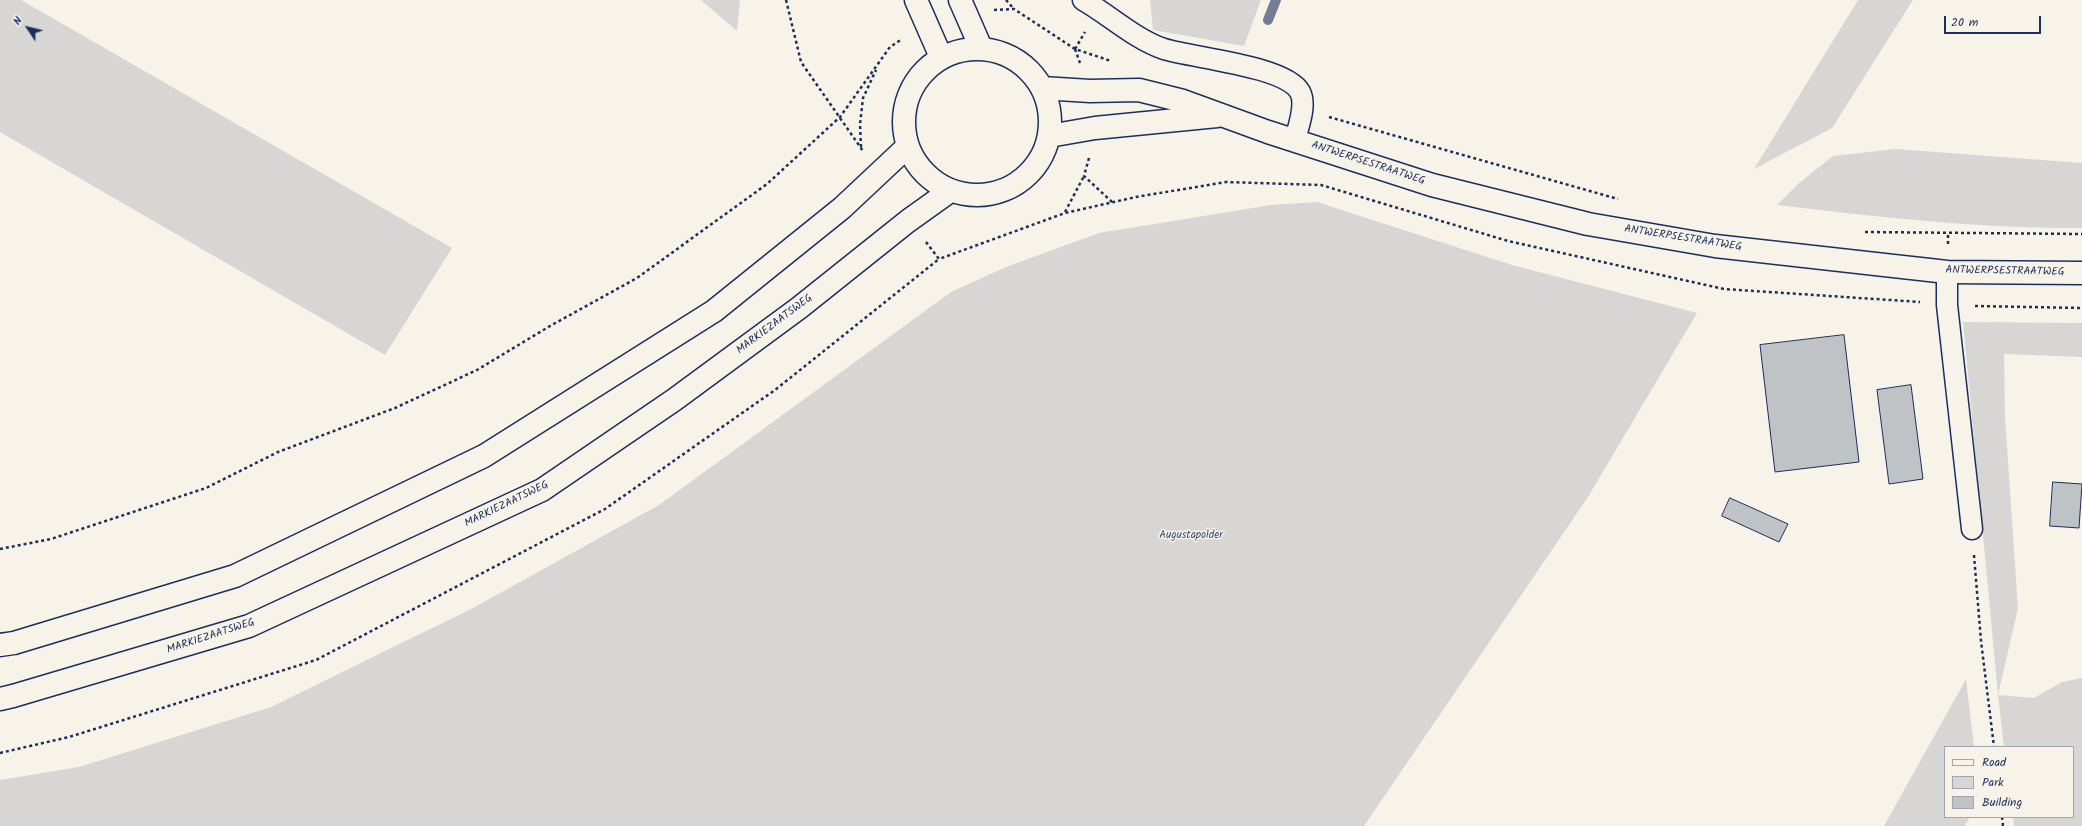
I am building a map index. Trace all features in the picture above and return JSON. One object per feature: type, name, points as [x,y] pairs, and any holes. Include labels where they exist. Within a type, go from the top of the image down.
[{"type":"main road","points":[[916,0],[941,57]]},
{"type":"main road","points":[[960,0],[981,48]]},
{"type":"main road","points":[[981,48],[1000,52],[1017,60],[1032,72],[1042,88],[1050,111],[1049,136],[1040,160],[1023,179],[1000,192],[975,196],[950,191],[931,181],[916,166],[907,147],[902,121],[908,96],[921,73],[941,57],[961,50],[981,48]]},
{"type":"main road","name":"ANTWERPSESTRAATWEG","points":[[1042,88],[1090,91],[1140,90],[1183,100],[1224,116],[1432,185],[1588,224],[1715,246],[1947,272],[2082,273]]},
{"type":"main road","name":"ANTWERPSESTRAATWEG","points":[[1049,136],[1095,128],[1224,116]]},
{"type":"main road","points":[[0,645],[235,576],[484,456],[714,311],[842,208],[907,147]]},
{"type":"main road","name":"MARKIEZAATSWEG","points":[[0,698],[21,694],[249,626],[542,490],[674,400],[799,308],[908,221],[950,191]]},
{"type":"lane","points":[[1096,3],[1142,38],[1162,49],[1270,73],[1289,81],[1300,92],[1302,108],[1295,140]]},
{"type":"lane","points":[[1947,272],[1947,305],[1972,529]]},
{"type":"path","points":[[0,549],[51,539],[206,488],[278,452],[395,408],[477,370],[550,326],[637,278],[767,184],[840,117],[801,62],[786,0]]},
{"type":"path","points":[[1006,0],[1014,9]]},
{"type":"path","points":[[1074,49],[1115,63]]},
{"type":"path","points":[[862,149],[860,124],[863,98],[879,64]]},
{"type":"path","points":[[1302,108],[1353,124],[1619,199]]},
{"type":"path","points":[[1065,213],[1084,176]]},
{"type":"path","points":[[1112,202],[1136,196],[1226,182]]},
{"type":"path","points":[[1858,232],[2082,234]]},
{"type":"path","points":[[1972,529],[1981,641],[1994,746]]},
{"type":"green space","points":[[0,0],[21,0],[452,248],[385,355],[0,132]]},
{"type":"green space","points":[[701,0],[740,0],[737,31]]},
{"type":"green space","points":[[1150,0],[1261,0],[1244,46],[1153,30]]},
{"type":"green space","points":[[1858,0],[1913,0],[1832,128],[1754,169]]},
{"type":"green space","points":[[1896,149],[2082,163],[2082,228],[2006,227],[1891,218],[1777,205],[1799,183],[1833,156]]},
{"type":"green space","name":"Augustapolder","points":[[1317,202],[1512,265],[1697,313],[1588,497],[1364,826],[0,826],[0,780],[79,767],[271,707],[473,608],[659,505],[951,292],[1006,267],[1099,233],[1271,205]]},
{"type":"green space","points":[[1963,322],[2082,323],[2082,357],[2004,354],[2005,418],[2018,608],[1998,695]]},
{"type":"green space","points":[[2082,678],[2082,826],[2014,826],[2013,818],[2074,818],[2074,746],[2004,746],[1998,695],[2034,698],[2062,682]]},
{"type":"green space","points":[[1966,679],[1974,746],[1944,746],[1944,818],[1969,818],[1965,826],[1884,826]]},
{"type":"building","points":[[1844,335],[1859,462],[1775,472],[1760,345]]},
{"type":"building","points":[[1911,385],[1923,479],[1889,484],[1877,390]]},
{"type":"building","points":[[2053,482],[2082,484],[2079,528],[2050,526]]},
{"type":"building","points":[[1730,498],[1788,524],[1779,542],[1722,516]]},
{"type":"waterway","points":[[1268,20],[1276,0]]}]
